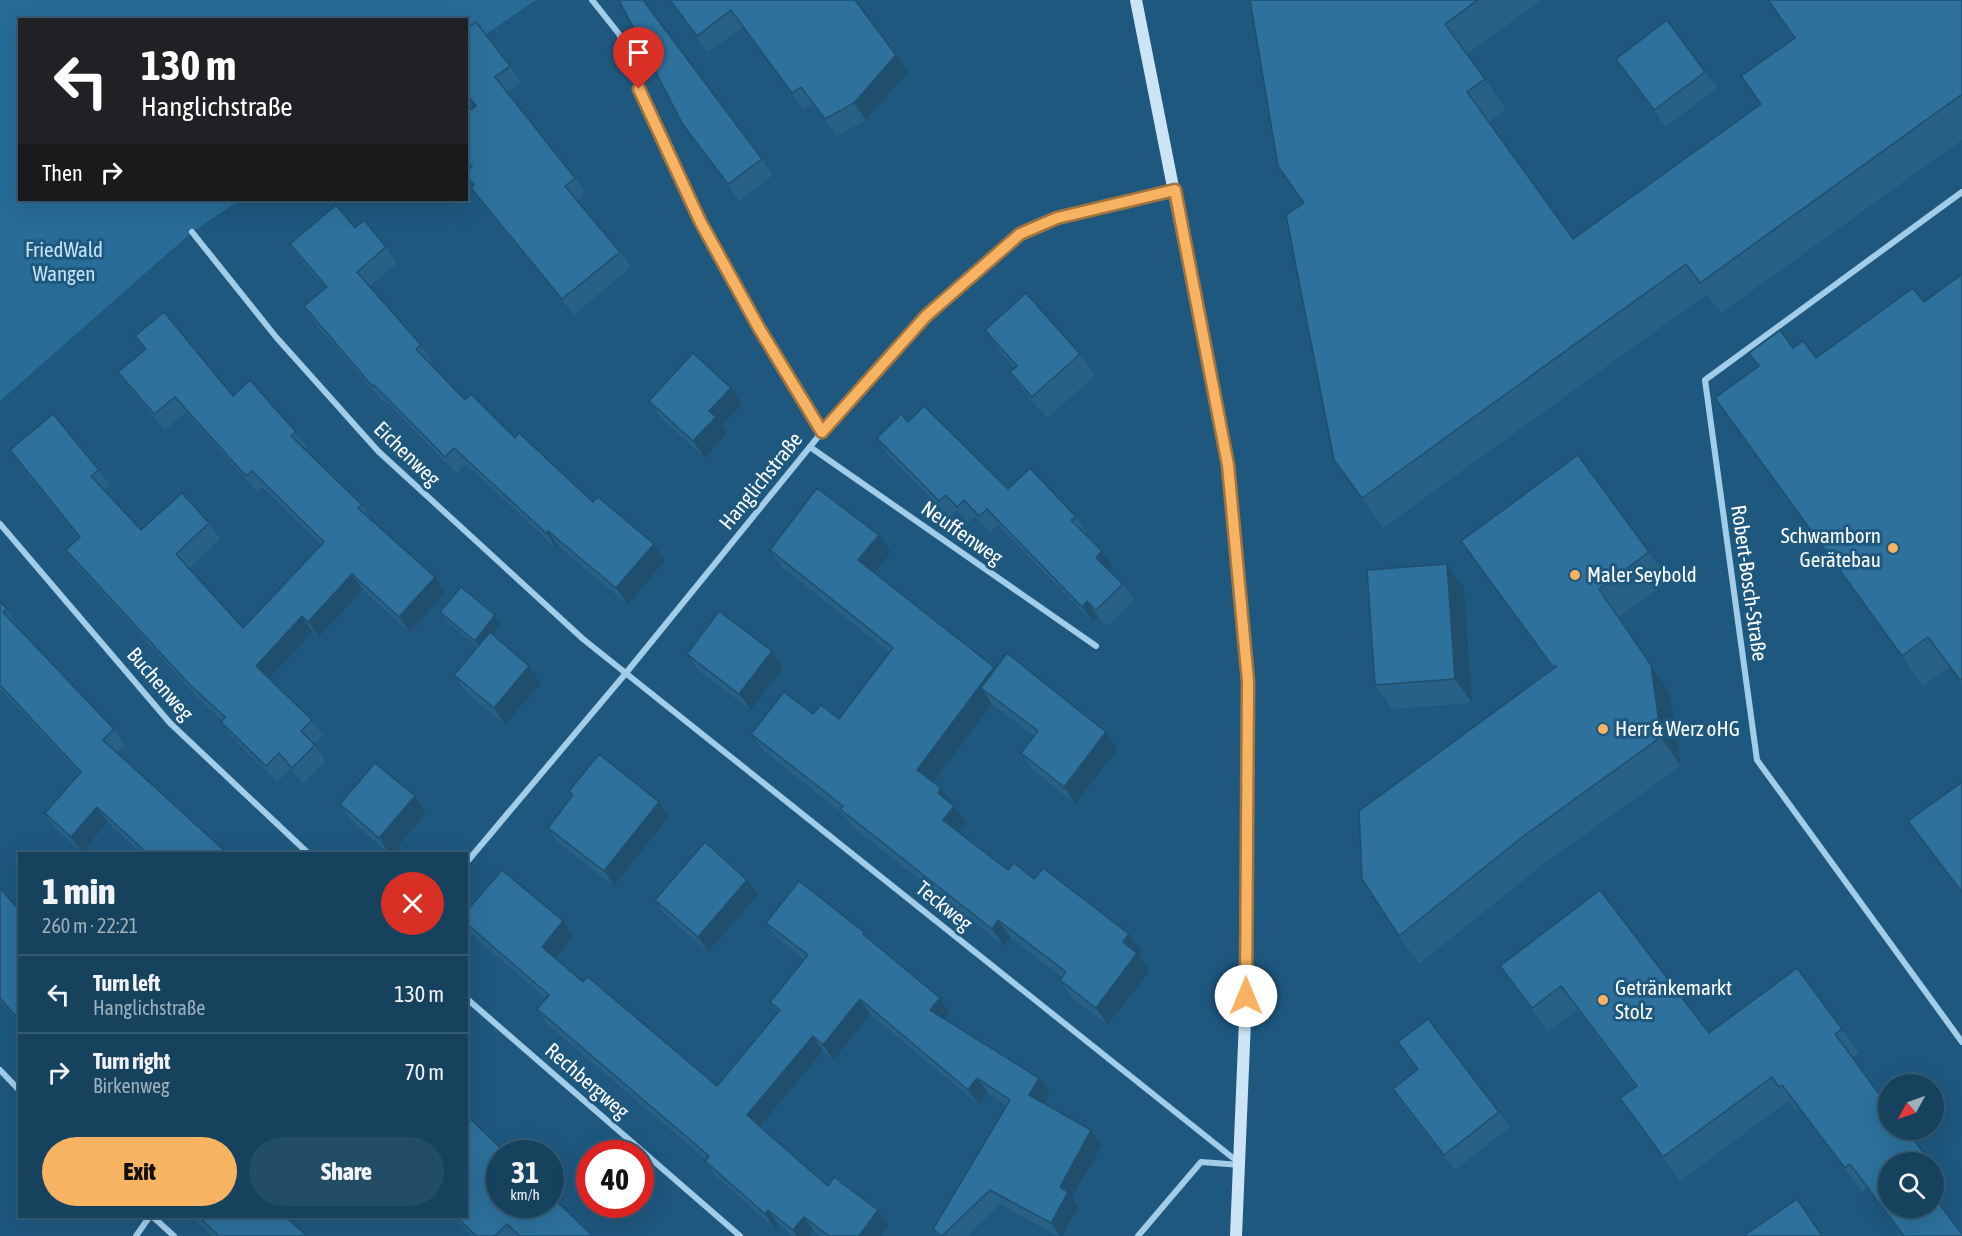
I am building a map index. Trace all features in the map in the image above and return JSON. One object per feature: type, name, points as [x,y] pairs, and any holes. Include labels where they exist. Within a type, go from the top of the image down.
[{"type":"street","points":[[592,0],[619,34],[646,107],[700,221],[759,328],[822,432]]},
{"type":"street","points":[[1136,0],[1228,465],[1248,681],[1246,996],[1241,1165],[1236,1236]]},
{"type":"street","name":"Hanglichstraße","points":[[468,861],[626,673],[822,432],[926,316],[1020,234],[1057,218],[1175,190]]},
{"type":"street","name":"Robert-Bosch-Straße","points":[[1962,192],[1705,380],[1757,760],[1962,1042]]},
{"type":"street","name":"Eichenweg","points":[[192,232],[276,337],[378,452],[583,639],[626,673]]},
{"type":"street","name":"Neuffenweg","points":[[810,447],[1096,646]]},
{"type":"street","name":"Buchenweg","points":[[0,524],[170,723],[307,852]]},
{"type":"street","name":"Teckweg","points":[[626,673],[1241,1165]]},
{"type":"street","name":"Rechbergweg","points":[[468,1000],[740,1236]]},
{"type":"street","points":[[0,1070],[18,1089]]},
{"type":"street","points":[[0,1084],[6,1078]]},
{"type":"street","points":[[1138,1236],[1201,1162],[1241,1165]]},
{"type":"street","points":[[136,1236],[150,1218]]},
{"type":"street","points":[[153,1218],[174,1236]]},
{"type":"green space","name":"FriedWald Wangen","points":[[0,0],[536,0],[468,46],[468,18],[18,18],[18,201],[238,201],[192,232],[0,401]]},
{"type":"building","points":[[619,0],[643,0],[762,159],[728,184],[683,125]]},
{"type":"building","points":[[670,0],[855,0],[896,55],[854,103],[825,119],[801,87],[792,93],[731,10],[697,36]]},
{"type":"building","points":[[1250,0],[1478,0],[1445,24],[1485,79],[1467,92],[1573,239],[1761,104],[1741,76],[1795,38],[1768,0],[1962,0],[1962,94],[1700,283],[1686,264],[1362,498],[1334,460],[1286,215],[1304,203],[1278,166]]},
{"type":"building","points":[[1667,20],[1705,72],[1654,110],[1616,59]]},
{"type":"building","points":[[476,22],[510,66],[495,77],[575,178],[565,186],[620,252],[562,299],[471,188],[474,185],[468,178],[468,170],[472,167],[468,162],[468,112],[476,106],[468,96],[468,28]]},
{"type":"building","points":[[336,205],[355,228],[364,220],[386,247],[357,272],[421,345],[416,349],[465,400],[471,394],[515,438],[519,433],[593,502],[598,497],[654,544],[616,588],[548,531],[546,533],[454,448],[445,457],[374,385],[373,387],[304,306],[327,287],[290,244]]},
{"type":"building","name":"Schwamborn Gerätebau","points":[[1962,274],[1962,678],[1960,680],[1928,637],[1902,656],[1715,398],[1759,366],[1749,353],[1780,330],[1793,348],[1803,341],[1816,358],[1913,288],[1924,302]]},
{"type":"building","points":[[1026,293],[1080,354],[1032,397],[1010,372],[1017,366],[985,330]]},
{"type":"building","points":[[164,312],[233,396],[250,380],[296,432],[291,436],[362,505],[358,508],[435,577],[399,617],[352,574],[308,622],[302,616],[256,666],[312,720],[301,731],[315,745],[292,768],[279,753],[266,766],[221,722],[225,717],[189,684],[66,550],[80,537],[10,450],[53,414],[99,470],[91,476],[141,530],[182,493],[209,523],[176,554],[243,628],[324,542],[252,471],[246,476],[175,397],[154,414],[118,372],[146,349],[135,336]]},
{"type":"building","points":[[693,353],[731,388],[709,411],[716,417],[693,441],[649,401]]},
{"type":"building","points":[[924,406],[1008,489],[1030,468],[1076,517],[1071,520],[1102,551],[1096,558],[1123,584],[1096,610],[1087,601],[1082,607],[987,509],[979,516],[964,500],[957,507],[946,495],[939,501],[877,438],[901,414],[908,422]]},
{"type":"building","points":[[1578,455],[1649,552],[1599,589],[1651,665],[1661,737],[1525,835],[1399,936],[1362,879],[1359,811],[1557,666],[1553,667],[1461,541]]},
{"type":"building","points":[[817,488],[879,535],[858,560],[994,667],[917,770],[941,788],[938,793],[954,806],[943,820],[1008,870],[1014,863],[1034,879],[1043,868],[1129,934],[1123,942],[1137,953],[1096,1008],[1060,980],[1066,972],[998,920],[992,929],[840,809],[843,806],[751,734],[784,692],[813,714],[821,705],[839,719],[893,648],[770,550]]},
{"type":"building","points":[[1447,564],[1455,679],[1375,685],[1367,570]]},
{"type":"building","points":[[461,587],[495,615],[475,641],[440,612]]},
{"type":"building","points":[[0,601],[7,609],[3,612],[114,729],[103,740],[226,852],[146,852],[97,807],[71,837],[45,813],[81,772],[0,685]]},
{"type":"building","points":[[719,611],[772,651],[739,694],[687,654]]},
{"type":"building","points":[[490,632],[529,666],[494,708],[454,675]]},
{"type":"building","points":[[1007,653],[1106,732],[1064,787],[1021,753],[1038,731],[981,688]]},
{"type":"building","points":[[599,754],[659,802],[604,871],[548,828],[573,795],[569,791]]},
{"type":"building","points":[[375,763],[415,796],[379,838],[340,804]]},
{"type":"building","points":[[1962,782],[1962,892],[1908,821]]},
{"type":"building","points":[[705,842],[747,880],[698,937],[655,900]]},
{"type":"building","points":[[502,870],[563,921],[542,947],[583,982],[588,977],[717,1086],[780,1010],[770,1002],[808,955],[766,923],[799,881],[864,932],[863,934],[940,998],[930,1010],[1039,1078],[1029,1095],[1091,1130],[1060,1187],[1068,1192],[1051,1223],[990,1190],[942,1236],[933,1229],[1010,1100],[977,1078],[968,1090],[860,999],[823,1045],[813,1036],[747,1115],[828,1186],[834,1177],[878,1210],[859,1236],[829,1236],[804,1217],[793,1230],[768,1210],[765,1214],[705,1161],[709,1156],[537,1009],[549,995],[468,925],[468,910]]},
{"type":"building","points":[[0,888],[18,909],[18,1019],[0,998]]},
{"type":"building","points":[[1600,890],[1709,1033],[1797,968],[1842,1029],[1835,1034],[1878,1092],[1878,1140],[1914,1140],[1923,1152],[1878,1152],[1878,1201],[1850,1164],[1845,1168],[1782,1085],[1779,1087],[1772,1077],[1663,1157],[1620,1098],[1637,1086],[1561,986],[1532,1008],[1500,966]]},
{"type":"building","points":[[1428,1019],[1499,1112],[1444,1155],[1393,1089],[1418,1069],[1398,1042]]},
{"type":"building","points":[[468,1117],[492,1140],[486,1140],[486,1218],[564,1218],[564,1208],[593,1236],[520,1236],[507,1224],[495,1236],[476,1236],[458,1218],[468,1218]]},
{"type":"building","points":[[1797,1199],[1822,1236],[1745,1235]]},
{"type":"building","points":[[1944,1210],[1962,1234],[1962,1236],[1904,1236],[1890,1218],[1944,1218]]},
{"type":"building","points":[[200,1218],[287,1218],[307,1236],[219,1236]]},
{"type":"place","name":"Schwamborn Gerätebau","points":[[1893,548]]},
{"type":"place","name":"Maler Seybold","points":[[1575,575]]},
{"type":"place","name":"Herr & Werz oHG","points":[[1603,729]]},
{"type":"place","name":"Getränkemarkt Stolz","points":[[1603,1000]]},
{"type":"route","points":[[639,89],[700,221],[759,328],[822,432],[926,316],[1020,234],[1057,218],[1175,190],[1228,465],[1248,681],[1246,996]]}]
